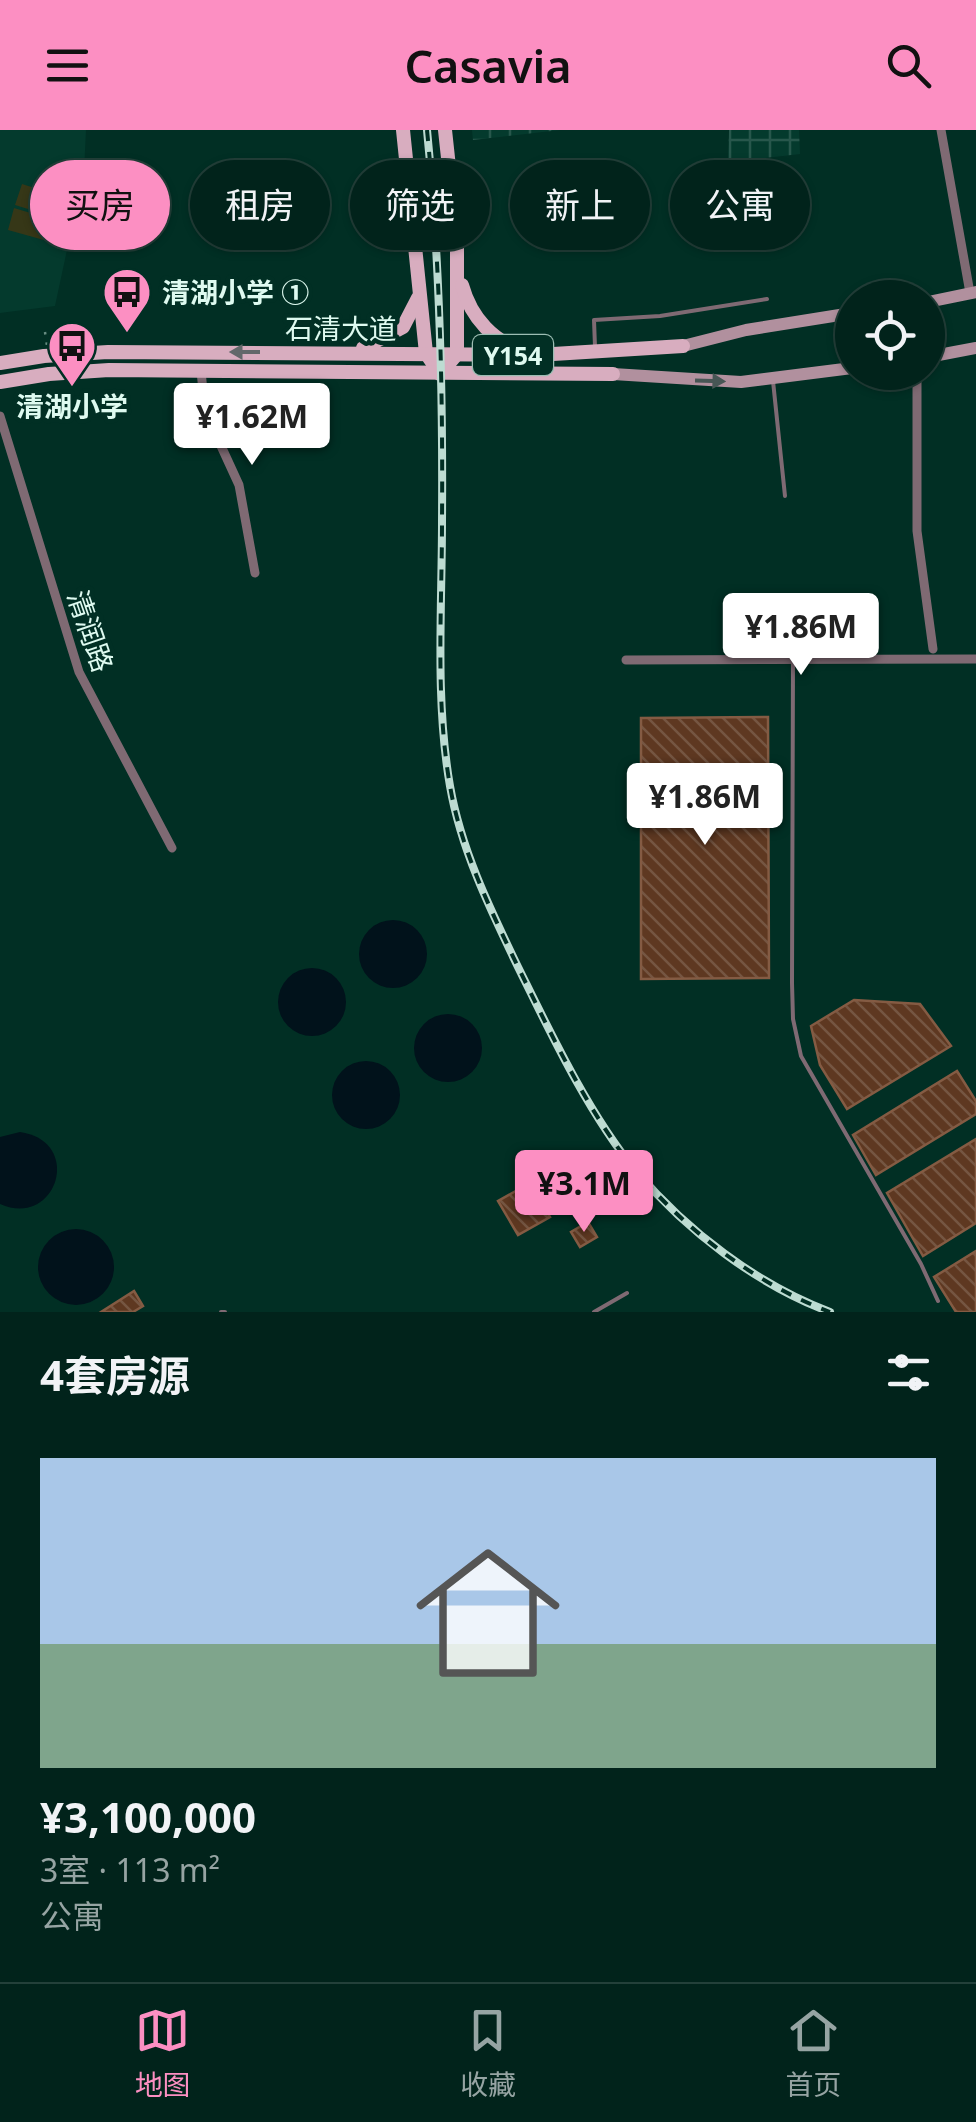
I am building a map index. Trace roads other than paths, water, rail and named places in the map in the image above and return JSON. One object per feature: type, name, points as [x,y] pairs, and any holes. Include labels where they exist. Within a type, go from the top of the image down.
[{"type":"main road","points":[[403,130],[426,354],[440,374],[457,354],[458,268],[445,130]]},
{"type":"main road","points":[[458,268],[472,311],[483,326],[509,345],[537,355]]},
{"type":"main road","points":[[343,352],[376,344],[404,327],[420,290]]},
{"type":"main road","points":[[945,298],[973,292]]},
{"type":"main road","name":"Y154","points":[[683,346],[746,330],[835,316]]},
{"type":"main road","name":"石清大道","points":[[0,363],[77,352],[537,355],[683,346]]},
{"type":"main road","points":[[945,354],[976,348]]},
{"type":"main road","name":"Y154","points":[[613,374],[683,380],[772,379],[835,370]]},
{"type":"main road","name":"石清大道","points":[[0,382],[81,371],[613,374]]},
{"type":"street","points":[[941,130],[973,292]]},
{"type":"street","points":[[201,371],[204,411],[239,485],[256,572]]},
{"type":"street","points":[[917,390],[916,531],[933,649]]},
{"type":"street","name":"清润路","points":[[0,416],[79,672],[172,848]]},
{"type":"street","points":[[626,660],[976,658]]},
{"type":"lane","points":[[594,352],[594,320],[660,316],[767,299]]},
{"type":"lane","points":[[772,379],[784,496]]},
{"type":"lane","points":[[792,659],[792,983],[793,1019],[801,1056],[921,1264],[938,1302]]},
{"type":"lane","points":[[594,1312],[627,1293]]},
{"type":"water","points":[[393,920],[417,930],[427,954],[417,978],[393,988],[369,978],[359,954],[369,930]]},
{"type":"water","points":[[312,968],[336,978],[346,1002],[336,1026],[312,1036],[288,1026],[278,1002],[288,978]]},
{"type":"water","points":[[448,1014],[472,1024],[482,1048],[472,1072],[448,1082],[424,1072],[414,1048],[424,1024]]},
{"type":"water","points":[[366,1061],[390,1071],[400,1095],[390,1119],[366,1129],[342,1119],[332,1095],[342,1071]]},
{"type":"water","points":[[20,1132],[40,1139],[52,1151],[57,1165],[48,1195],[36,1205],[20,1208],[0,1204],[0,1137]]},
{"type":"water","points":[[76,1229],[91,1231],[103,1240],[112,1252],[112,1282],[103,1294],[91,1303],[76,1305],[61,1303],[49,1294],[40,1282],[38,1267],[40,1252],[49,1240],[61,1231]]},
{"type":"railway","points":[[427,130],[441,375],[442,721],[450,786],[469,857],[558,1047],[587,1100],[636,1171],[677,1214],[724,1254],[776,1287],[830,1312]]},
{"type":"place","name":"清湖小学 ①","points":[[127,334]]},
{"type":"place","name":"清湖小学","points":[[72,388]]}]
